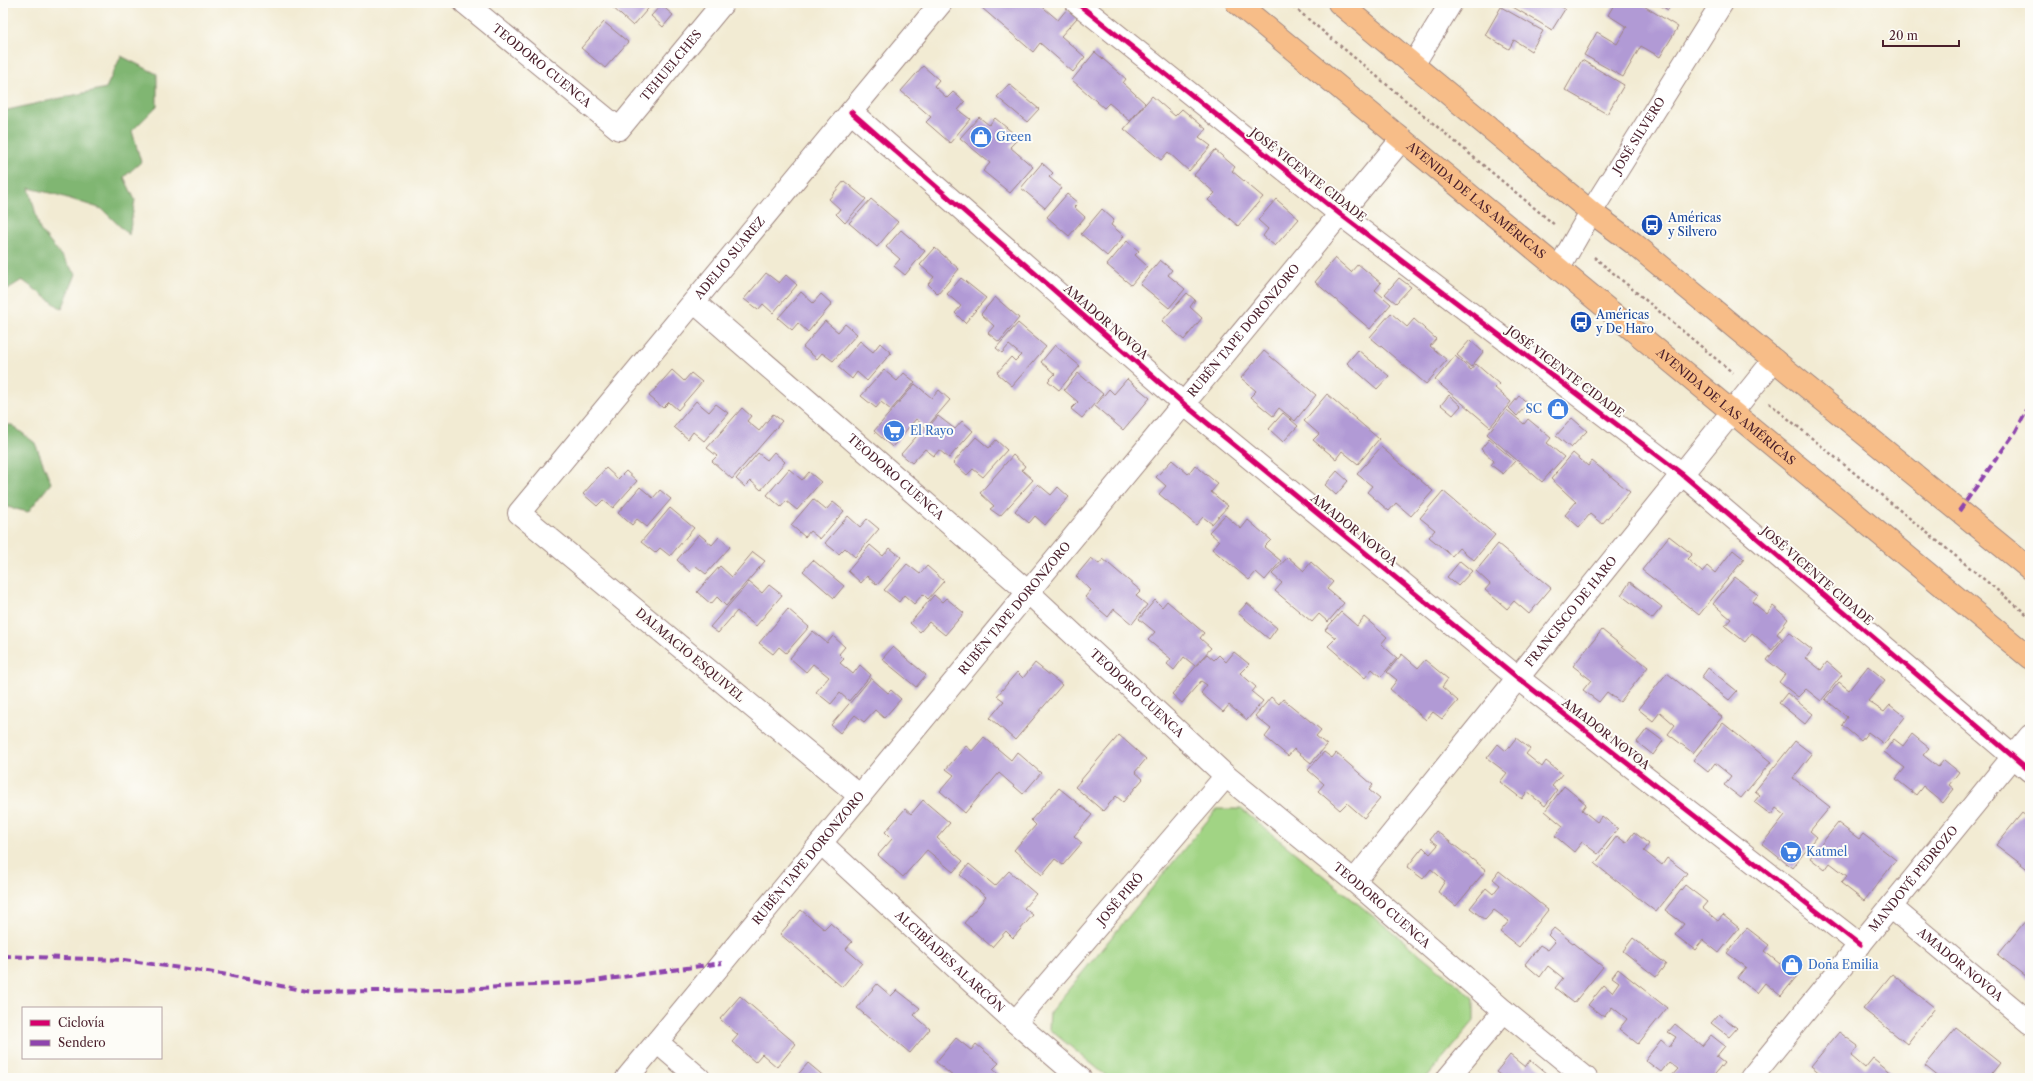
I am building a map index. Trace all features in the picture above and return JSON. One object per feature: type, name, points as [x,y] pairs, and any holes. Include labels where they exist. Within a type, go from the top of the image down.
[{"type":"main road","name":"AVENIDA DE LAS AMÉRICAS","points":[[1237,3],[2030,658]]},
{"type":"main road","points":[[1339,3],[1591,212],[1633,243],[2030,569]]},
{"type":"street","name":"TEODORO CUENCA","points":[[465,3],[619,129]]},
{"type":"street","name":"TEHUELCHES","points":[[619,129],[723,3]]},
{"type":"street","name":"ADELIO SUAREZ","points":[[519,513],[941,3]]},
{"type":"street","name":"JOSÉ VICENTE CIDADE","points":[[1077,3],[1340,214],[1682,474],[2030,771]]},
{"type":"street","points":[[1413,65],[1451,3]]},
{"type":"street","name":"JOSÉ SILVERO","points":[[1559,268],[1591,212],[1722,3]]},
{"type":"street","name":"AMADOR NOVOA","points":[[851,112],[1184,404],[1518,678],[1860,945]]},
{"type":"street","name":"RUBÉN TAPE DORONZORO","points":[[627,1078],[1402,139]]},
{"type":"street","name":"TEODORO CUENCA","points":[[694,302],[1028,592],[1226,776],[1354,882],[1504,1011],[1586,1078]]},
{"type":"street","name":"FRANCISCO DE HARO","points":[[1354,882],[1774,360]]},
{"type":"street","name":"DALMACIO ESQUIVEL","points":[[519,513],[860,796]]},
{"type":"street","name":"MANDOVÉ PEDROZO","points":[[1754,1077],[2030,736]]},
{"type":"street","name":"JOSÉ PIRÓ","points":[[1015,1022],[1226,776]]},
{"type":"street","name":"ALCIBÍADES ALARCÓN","points":[[821,843],[1015,1022],[1080,1078]]},
{"type":"street","name":"AMADOR NOVOA","points":[[1891,907],[2030,1023]]},
{"type":"street","points":[[1448,1078],[1504,1011]]},
{"type":"street","points":[[657,1042],[699,1078]]},
{"type":"path","points":[[1289,3],[1751,389],[2030,617]]},
{"type":"green space","points":[[121,56],[157,74],[157,106],[132,131],[141,162],[124,177],[135,200],[129,235],[102,209],[58,195],[29,188],[40,230],[76,274],[62,309],[22,280],[3,292],[3,111],[106,88]]},
{"type":"green space","points":[[3,425],[12,425],[35,443],[51,483],[28,512],[3,506]]},
{"type":"green space","points":[[1217,809],[1241,809],[1474,998],[1474,1021],[1426,1078],[1109,1078],[1049,1029],[1050,1012]]},
{"type":"building","points":[[612,3],[653,3],[633,26],[610,5]]},
{"type":"building","points":[[986,3],[1038,3],[1058,20],[1067,9],[1077,18],[1061,36],[1085,57],[1073,72],[1040,43],[1033,52],[982,8]]},
{"type":"building","points":[[1506,3],[1555,3],[1565,9],[1552,30]]},
{"type":"building","points":[[1615,3],[1639,3],[1678,27],[1660,57],[1641,46],[1623,77],[1584,55],[1597,32],[1617,44],[1627,27],[1608,15]]},
{"type":"building","points":[[1656,3],[1672,3],[1668,10]]},
{"type":"building","points":[[661,5],[673,15],[663,27],[651,16]]},
{"type":"building","points":[[1501,7],[1543,31],[1531,51],[1514,40],[1509,49],[1485,35]]},
{"type":"building","points":[[604,22],[628,42],[605,68],[581,48]]},
{"type":"building","points":[[1095,52],[1126,79],[1123,83],[1145,103],[1130,121],[1109,103],[1104,108],[1072,80]]},
{"type":"building","points":[[1582,60],[1624,85],[1607,114],[1565,90]]},
{"type":"building","points":[[923,66],[939,80],[934,86],[947,98],[953,92],[965,102],[958,110],[970,119],[950,143],[926,122],[931,117],[901,91]]},
{"type":"building","points":[[1009,84],[1039,109],[1027,122],[997,97]]},
{"type":"building","points":[[1152,96],[1175,116],[1182,109],[1206,129],[1199,137],[1211,146],[1189,171],[1168,152],[1161,160],[1124,129]]},
{"type":"building","points":[[979,117],[989,125],[995,118],[1019,138],[1010,147],[1033,167],[1010,193],[983,171],[990,163],[960,138]]},
{"type":"building","points":[[1215,150],[1235,167],[1232,171],[1263,197],[1238,226],[1208,200],[1215,193],[1194,175]]},
{"type":"building","points":[[1042,163],[1053,173],[1049,177],[1062,188],[1045,208],[1021,188]]},
{"type":"building","points":[[844,181],[866,199],[845,223],[836,214],[840,209],[829,199]]},
{"type":"building","points":[[1067,194],[1078,203],[1074,207],[1085,217],[1069,236],[1047,217]]},
{"type":"building","points":[[871,199],[898,222],[877,247],[849,223]]},
{"type":"building","points":[[1276,199],[1299,219],[1275,246],[1263,236],[1268,229],[1258,220]]},
{"type":"building","points":[[1102,209],[1114,220],[1111,225],[1124,236],[1107,256],[1081,234]]},
{"type":"building","points":[[901,230],[925,251],[905,275],[894,266],[900,259],[886,247]]},
{"type":"building","points":[[1127,241],[1139,251],[1135,255],[1147,266],[1131,285],[1107,265]]},
{"type":"building","points":[[935,248],[959,269],[938,294],[928,284],[934,277],[920,265]]},
{"type":"building","points":[[1335,258],[1351,272],[1358,264],[1381,283],[1375,290],[1391,304],[1370,329],[1315,282]]},
{"type":"building","points":[[1160,260],[1172,270],[1168,275],[1185,289],[1169,308],[1140,284]]},
{"type":"building","points":[[766,273],[779,283],[786,275],[797,285],[773,313],[763,304],[758,310],[744,299]]},
{"type":"building","points":[[961,278],[986,298],[965,323],[955,313],[961,306],[947,294]]},
{"type":"building","points":[[1399,278],[1411,287],[1396,303],[1385,294]]},
{"type":"building","points":[[801,292],[813,303],[821,294],[832,304],[808,332],[798,323],[792,330],[778,318]]},
{"type":"building","points":[[1187,293],[1195,300],[1190,307],[1202,318],[1184,340],[1162,321]]},
{"type":"building","points":[[995,297],[1019,318],[999,342],[988,333],[994,326],[981,314]]},
{"type":"building","points":[[1391,313],[1407,327],[1414,319],[1436,339],[1430,346],[1447,360],[1426,384],[1370,337]]},
{"type":"building","points":[[825,321],[838,332],[845,324],[857,334],[833,361],[822,353],[817,359],[803,347]]},
{"type":"building","points":[[1018,323],[1046,347],[1012,386],[997,373],[1011,357],[1015,361],[1021,355],[1009,345],[1002,353],[996,348]]},
{"type":"building","points":[[1470,340],[1483,352],[1471,367],[1457,355]]},
{"type":"building","points":[[860,341],[873,352],[880,343],[891,353],[867,381],[857,372],[852,379],[838,367]]},
{"type":"building","points":[[1055,345],[1080,366],[1059,390],[1048,381],[1055,374],[1041,362]]},
{"type":"building","points":[[1358,350],[1389,376],[1377,389],[1347,363]]},
{"type":"building","points":[[1264,351],[1316,395],[1295,421],[1279,408],[1273,416],[1250,397],[1256,391],[1241,378]]},
{"type":"building","points":[[1455,356],[1471,370],[1476,364],[1499,384],[1495,388],[1511,402],[1490,427],[1435,380]]},
{"type":"building","points":[[672,370],[684,381],[691,373],[702,382],[678,410],[669,402],[663,408],[649,396]]},
{"type":"building","points":[[884,370],[897,381],[904,373],[915,382],[891,410],[881,402],[876,408],[861,396]]},
{"type":"building","points":[[1078,373],[1103,394],[1082,418],[1071,409],[1078,402],[1064,390]]},
{"type":"building","points":[[1127,379],[1150,398],[1123,430],[1095,406],[1109,389],[1114,394]]},
{"type":"building","points":[[915,384],[932,398],[939,390],[950,400],[926,428],[916,419],[892,447],[874,431]]},
{"type":"building","points":[[1327,394],[1379,439],[1358,464],[1342,451],[1336,459],[1313,440],[1319,434],[1304,421]]},
{"type":"building","points":[[1449,395],[1461,406],[1453,415],[1441,405]]},
{"type":"building","points":[[1519,396],[1528,403],[1517,416],[1509,408]]},
{"type":"building","points":[[696,401],[709,412],[716,404],[728,413],[704,441],[693,432],[688,439],[674,427]]},
{"type":"building","points":[[742,408],[751,416],[747,421],[759,431],[773,414],[782,421],[732,479],[712,461],[717,456],[707,448]]},
{"type":"building","points":[[1507,410],[1524,424],[1528,419],[1551,438],[1547,443],[1564,457],[1542,482],[1487,434]]},
{"type":"building","points":[[1283,413],[1298,426],[1283,442],[1269,429]]},
{"type":"building","points":[[938,416],[955,429],[962,421],[973,431],[949,458],[939,450],[934,456],[925,449],[912,463],[901,454],[923,429],[925,431]]},
{"type":"building","points":[[1572,418],[1587,431],[1571,448],[1556,436]]},
{"type":"building","points":[[976,437],[989,448],[996,440],[1007,450],[983,477],[973,469],[967,475],[953,463]]},
{"type":"building","points":[[1489,439],[1515,461],[1503,474],[1491,465],[1494,461],[1481,449]]},
{"type":"building","points":[[1381,447],[1433,491],[1411,516],[1396,503],[1389,511],[1367,492],[1372,486],[1357,474]]},
{"type":"building","points":[[774,452],[785,462],[761,490],[751,481],[745,487],[736,479],[758,453],[767,460]]},
{"type":"building","points":[[1573,453],[1588,466],[1592,461],[1630,492],[1602,524],[1590,514],[1579,527],[1565,515],[1576,502],[1551,479]]},
{"type":"building","points":[[1013,455],[1025,466],[1022,470],[1033,480],[1000,516],[990,509],[994,506],[980,493]]},
{"type":"building","points":[[1172,460],[1188,474],[1195,465],[1218,484],[1211,492],[1228,506],[1212,524],[1203,517],[1196,525],[1159,494],[1166,486],[1156,477]]},
{"type":"building","points":[[606,468],[618,479],[626,471],[637,481],[613,508],[603,500],[597,506],[583,494]]},
{"type":"building","points":[[789,469],[802,480],[809,472],[821,482],[797,510],[786,501],[781,507],[767,495]]},
{"type":"building","points":[[1337,471],[1348,481],[1336,495],[1325,485]]},
{"type":"building","points":[[1038,484],[1051,495],[1058,487],[1069,497],[1045,525],[1035,516],[1029,523],[1015,511]]},
{"type":"building","points":[[640,487],[653,498],[660,490],[671,499],[647,527],[637,519],[632,525],[618,513]]},
{"type":"building","points":[[1443,491],[1495,535],[1474,560],[1459,548],[1452,556],[1429,537],[1435,530],[1420,518]]},
{"type":"building","points":[[813,499],[826,510],[833,502],[844,511],[820,539],[810,531],[805,537],[791,525]]},
{"type":"building","points":[[670,508],[694,528],[670,556],[660,548],[655,553],[641,542]]},
{"type":"building","points":[[1225,515],[1241,529],[1248,520],[1271,540],[1264,547],[1281,561],[1265,580],[1256,572],[1249,580],[1212,549],[1219,541],[1209,532]]},
{"type":"building","points":[[848,516],[860,527],[867,519],[879,529],[855,557],[845,548],[839,554],[825,543]]},
{"type":"building","points":[[699,534],[712,545],[719,537],[730,547],[706,574],[696,566],[690,572],[677,560]]},
{"type":"building","points":[[1669,536],[1692,554],[1687,559],[1702,572],[1707,566],[1715,573],[1733,550],[1744,559],[1699,615],[1642,570]]},
{"type":"building","points":[[1498,544],[1551,588],[1529,614],[1514,601],[1507,609],[1485,590],[1490,584],[1476,571]]},
{"type":"building","points":[[870,545],[883,556],[890,548],[901,557],[877,585],[867,576],[861,583],[848,571]]},
{"type":"building","points":[[753,552],[765,561],[726,606],[717,597],[711,604],[697,592],[720,566],[732,577]]},
{"type":"building","points":[[1288,557],[1304,571],[1311,562],[1333,582],[1327,589],[1344,603],[1328,622],[1319,614],[1312,622],[1275,591],[1282,583],[1272,574]]},
{"type":"building","points":[[1091,558],[1099,564],[1103,559],[1141,591],[1136,596],[1147,605],[1132,624],[1114,609],[1108,617],[1085,597],[1091,590],[1076,576]]},
{"type":"building","points":[[813,560],[844,586],[834,598],[803,571]]},
{"type":"building","points":[[1460,561],[1472,571],[1458,586],[1447,577]]},
{"type":"building","points":[[907,564],[920,574],[927,566],[944,581],[928,599],[923,594],[914,604],[904,595],[899,602],[884,590]]},
{"type":"building","points":[[1735,577],[1758,595],[1752,602],[1767,614],[1773,606],[1788,619],[1777,634],[1782,638],[1772,650],[1752,633],[1745,642],[1725,626],[1731,619],[1713,604]]},
{"type":"building","points":[[749,582],[762,593],[769,585],[782,595],[756,626],[737,611],[718,633],[710,627]]},
{"type":"building","points":[[1630,582],[1662,607],[1652,619],[1621,595]]},
{"type":"building","points":[[934,595],[942,602],[946,598],[964,613],[945,635],[929,622],[920,632],[910,623]]},
{"type":"building","points":[[1155,600],[1162,607],[1167,601],[1204,633],[1200,638],[1211,648],[1195,666],[1184,657],[1174,670],[1167,664],[1171,659],[1148,640],[1155,632],[1139,619]]},
{"type":"building","points":[[1247,603],[1277,628],[1269,639],[1238,613]]},
{"type":"building","points":[[788,609],[809,627],[786,653],[779,647],[773,654],[759,643]]},
{"type":"building","points":[[1341,612],[1357,626],[1364,617],[1387,637],[1381,644],[1397,658],[1381,677],[1372,669],[1365,678],[1328,646],[1336,638],[1325,630]]},
{"type":"building","points":[[1602,630],[1648,667],[1620,702],[1607,692],[1599,702],[1583,690],[1591,680],[1573,666]]},
{"type":"building","points":[[813,631],[827,643],[833,636],[845,647],[839,654],[844,659],[840,663],[853,674],[860,665],[871,675],[849,701],[840,693],[831,704],[816,692],[829,677],[813,664],[806,672],[790,658]]},
{"type":"building","points":[[1789,632],[1812,650],[1806,658],[1821,670],[1827,662],[1842,675],[1821,701],[1806,689],[1798,697],[1779,682],[1785,674],[1767,660]]},
{"type":"building","points":[[893,647],[926,675],[916,687],[882,659]]},
{"type":"building","points":[[1234,652],[1249,664],[1240,673],[1256,687],[1252,692],[1263,701],[1247,720],[1229,705],[1223,712],[1201,693],[1207,685],[1201,681],[1182,703],[1172,694],[1207,654],[1214,660],[1219,655],[1226,662]]},
{"type":"building","points":[[1402,654],[1418,668],[1425,660],[1448,679],[1442,687],[1458,701],[1442,719],[1433,712],[1426,720],[1390,689],[1397,680],[1387,672]]},
{"type":"building","points":[[1035,663],[1062,685],[1015,740],[990,718],[1004,701],[997,696],[1017,672],[1023,678]]},
{"type":"building","points":[[1868,666],[1885,680],[1868,701],[1884,712],[1890,705],[1905,717],[1884,744],[1868,732],[1861,741],[1842,725],[1847,717],[1825,699],[1839,682],[1849,690]]},
{"type":"building","points":[[1708,668],[1737,691],[1729,700],[1701,678]]},
{"type":"building","points":[[1667,673],[1722,717],[1693,753],[1668,734],[1675,725],[1660,712],[1653,721],[1638,709]]},
{"type":"building","points":[[871,678],[888,693],[891,690],[901,699],[884,718],[875,710],[864,722],[855,715],[840,733],[831,725]]},
{"type":"building","points":[[1787,693],[1813,714],[1805,724],[1779,703]]},
{"type":"building","points":[[1271,697],[1279,704],[1283,699],[1321,730],[1316,736],[1327,745],[1311,763],[1294,749],[1288,756],[1265,737],[1271,729],[1255,716]]},
{"type":"building","points":[[1723,723],[1771,762],[1741,798],[1724,785],[1731,776],[1715,763],[1708,772],[1693,760]]},
{"type":"building","points":[[1647,729],[1663,741],[1653,755],[1637,742]]},
{"type":"building","points":[[1912,734],[1929,748],[1923,755],[1938,767],[1944,760],[1959,772],[1949,785],[1954,789],[1943,803],[1923,786],[1916,795],[1896,779],[1905,768],[1884,752],[1894,739],[1903,746]]},
{"type":"building","points":[[1119,735],[1146,759],[1135,772],[1143,779],[1123,802],[1116,796],[1103,811],[1075,787]]},
{"type":"building","points":[[984,737],[1011,760],[1017,752],[1041,773],[1023,794],[999,773],[965,813],[940,791],[954,775],[946,769],[966,746],[972,751]]},
{"type":"building","points":[[1516,738],[1530,749],[1526,754],[1542,767],[1546,761],[1562,774],[1552,786],[1557,790],[1545,806],[1527,792],[1522,799],[1500,782],[1507,773],[1487,758],[1498,744],[1506,751]]},
{"type":"building","points":[[1795,741],[1812,754],[1793,778],[1830,807],[1810,831],[1817,837],[1792,868],[1762,844],[1785,815],[1776,808],[1771,815],[1754,802],[1760,795],[1755,791]]},
{"type":"building","points":[[1324,752],[1332,758],[1336,753],[1373,785],[1369,790],[1380,799],[1364,818],[1347,803],[1340,810],[1318,791],[1324,784],[1308,770]]},
{"type":"building","points":[[1564,786],[1586,804],[1582,810],[1597,822],[1602,816],[1618,829],[1598,854],[1582,842],[1574,852],[1555,836],[1563,826],[1545,811]]},
{"type":"building","points":[[1059,788],[1092,815],[1074,836],[1082,843],[1063,865],[1055,859],[1042,875],[1014,850],[1036,825],[1031,820]]},
{"type":"building","points":[[923,800],[950,823],[937,838],[963,861],[953,872],[927,850],[903,877],[878,855],[892,839],[885,832],[905,809],[911,814]]},
{"type":"building","points":[[2022,813],[2030,819],[2030,871],[1996,845]]},
{"type":"building","points":[[1838,823],[1859,839],[1863,834],[1896,860],[1864,901],[1841,883],[1847,876],[1830,863],[1825,870],[1810,858]]},
{"type":"building","points":[[1436,831],[1486,870],[1456,906],[1438,892],[1445,881],[1431,869],[1423,879],[1407,867],[1423,847],[1430,854],[1438,845],[1430,839]]},
{"type":"building","points":[[1634,832],[1649,844],[1644,851],[1662,865],[1667,858],[1687,873],[1656,912],[1595,864],[1617,836],[1626,843]]},
{"type":"building","points":[[969,864],[995,886],[1009,871],[1036,894],[1024,908],[1033,915],[1013,938],[1006,931],[992,947],[964,923],[986,897],[960,875]]},
{"type":"building","points":[[1499,871],[1548,910],[1519,947],[1500,932],[1509,921],[1494,910],[1485,920],[1470,908],[1486,888],[1493,894],[1500,885],[1493,879]]},
{"type":"building","points":[[1685,885],[1707,902],[1702,908],[1718,921],[1723,915],[1739,928],[1719,953],[1703,940],[1695,950],[1675,935],[1684,924],[1665,910]]},
{"type":"building","points":[[801,910],[824,929],[830,923],[852,942],[846,949],[862,963],[842,987],[780,934]]},
{"type":"building","points":[[2026,920],[2030,923],[2030,980],[1998,955]]},
{"type":"building","points":[[1554,928],[1603,967],[1574,1003],[1555,988],[1563,978],[1548,966],[1540,977],[1525,964],[1540,945],[1548,950],[1555,942],[1548,935]]},
{"type":"building","points":[[1747,928],[1769,945],[1764,951],[1780,964],[1785,958],[1801,971],[1781,996],[1765,983],[1757,993],[1737,978],[1746,967],[1727,953]]},
{"type":"building","points":[[1633,938],[1666,964],[1656,977],[1623,951]]},
{"type":"building","points":[[1618,969],[1667,1008],[1638,1044],[1619,1029],[1627,1019],[1612,1007],[1604,1017],[1588,1005],[1604,985],[1612,992],[1619,982],[1612,977]]},
{"type":"building","points":[[1892,974],[1935,1008],[1907,1044],[1863,1009]]},
{"type":"building","points":[[877,984],[891,996],[897,990],[920,1008],[914,1015],[930,1029],[910,1053],[857,1008]]},
{"type":"building","points":[[740,996],[796,1044],[777,1067],[762,1054],[755,1062],[732,1042],[738,1035],[720,1019]]},
{"type":"building","points":[[1719,1014],[1737,1028],[1729,1037],[1711,1023]]},
{"type":"building","points":[[1675,1024],[1702,1046],[1711,1035],[1725,1046],[1716,1057],[1724,1063],[1712,1078],[1670,1078],[1678,1069],[1669,1062],[1661,1072],[1645,1060],[1661,1040],[1669,1047],[1676,1037],[1668,1032]]},
{"type":"building","points":[[1956,1028],[2000,1063],[1988,1078],[1940,1078],[1925,1066]]},
{"type":"building","points":[[1839,1032],[1858,1046],[1851,1056],[1865,1068],[1873,1058],[1898,1078],[1840,1078],[1836,1075],[1834,1078],[1826,1078],[1811,1066]]},
{"type":"building","points":[[956,1038],[971,1050],[976,1044],[999,1063],[993,1069],[1003,1078],[955,1078],[936,1062]]},
{"type":"building","points":[[1510,1055],[1525,1067],[1530,1060],[1552,1078],[1504,1078],[1496,1072]]},
{"type":"building","points":[[808,1063],[826,1078],[795,1078]]},
{"type":"marked path","points":[[1959,511],[2016,431],[2030,404]]},
{"type":"marked path","points":[[3,956],[124,960],[222,974],[311,992],[446,990],[587,982],[722,963]]},
{"type":"cycle path","points":[[1077,3],[1340,214],[1682,474],[2030,771]]},
{"type":"cycle path","points":[[851,112],[1184,404],[1518,678],[1860,945]]},
{"type":"place","name":"Green","points":[[981,137]]},
{"type":"place","name":"Américas y Silvero","points":[[1652,225]]},
{"type":"place","name":"Américas y De Haro","points":[[1581,322]]},
{"type":"place","name":"SC","points":[[1558,409]]},
{"type":"place","name":"El Rayo","points":[[894,431]]},
{"type":"place","name":"Katmel","points":[[1791,852]]},
{"type":"place","name":"Doña Emilia","points":[[1792,965]]}]
